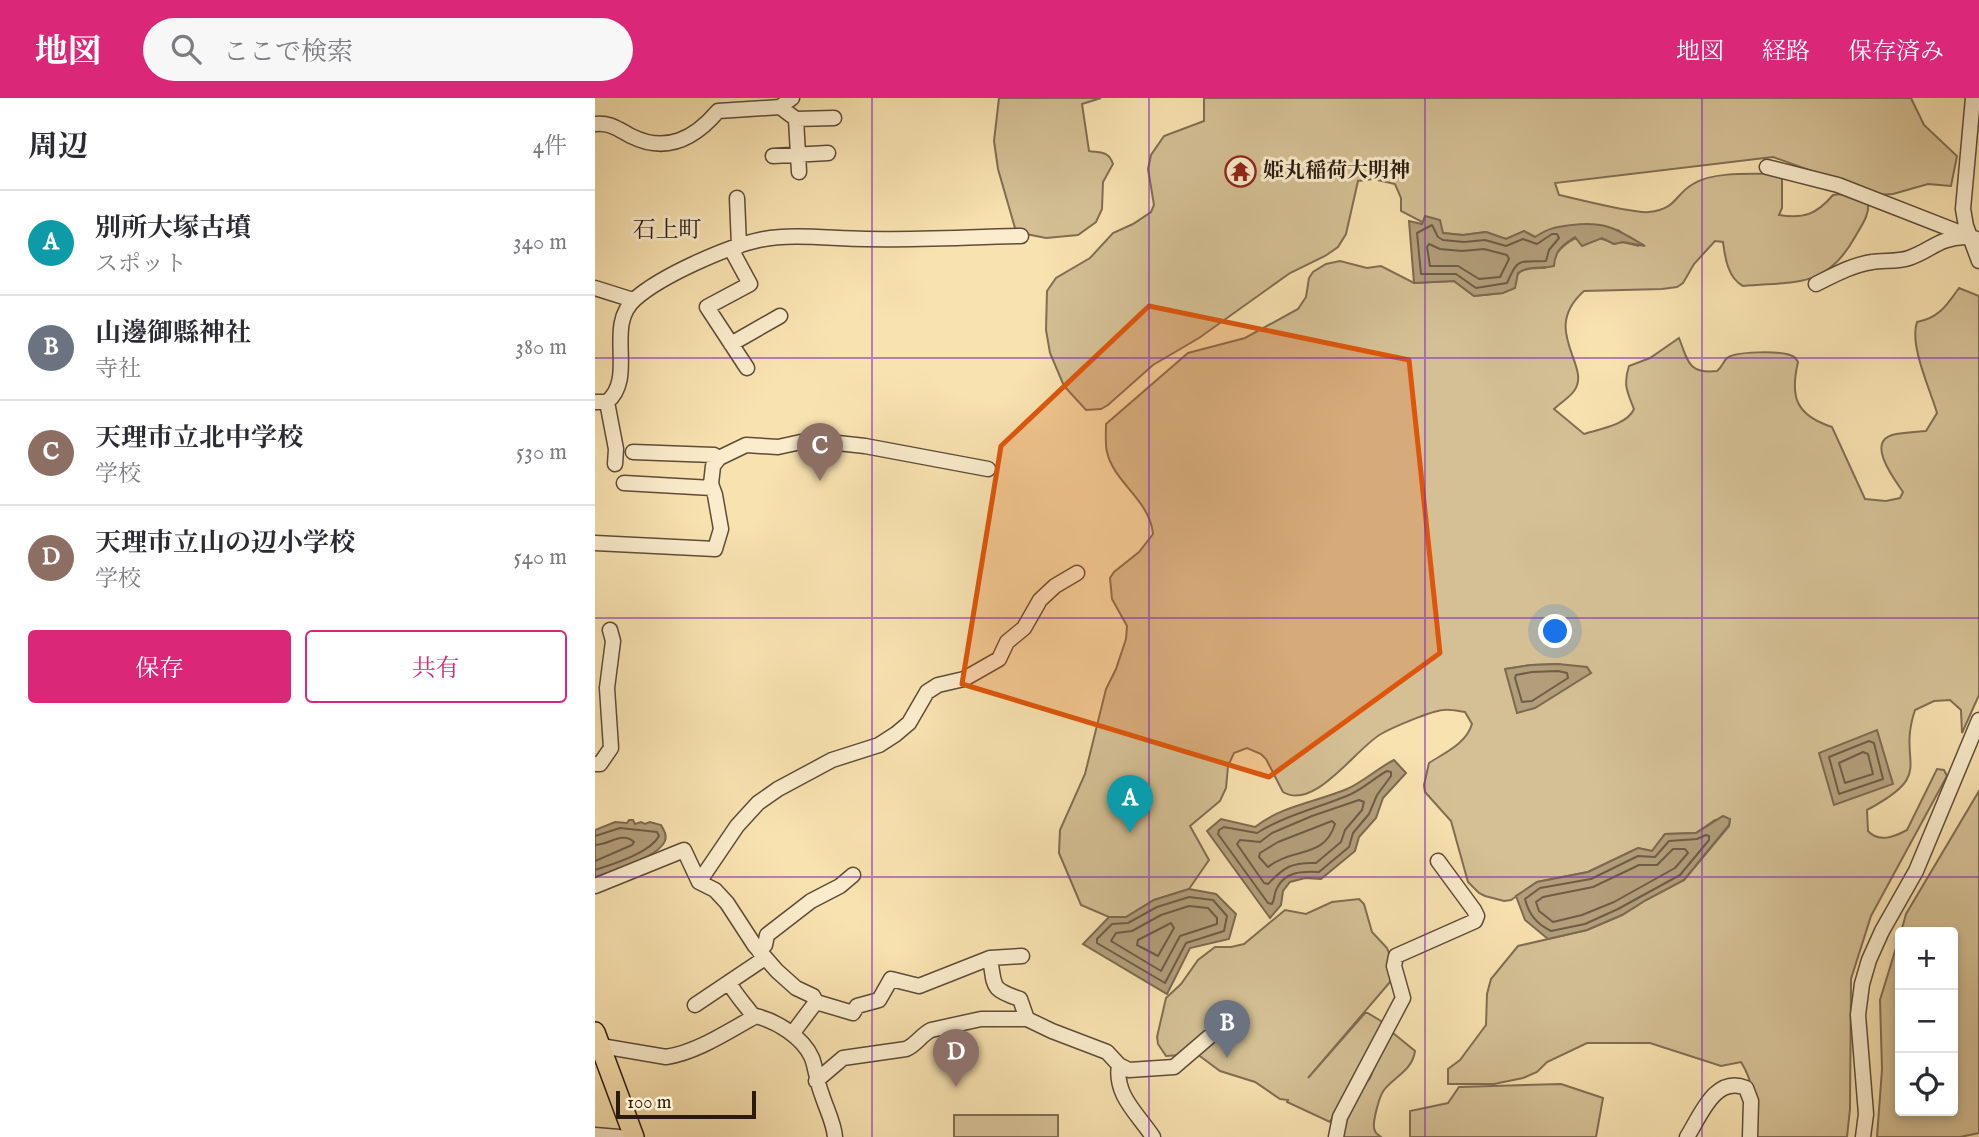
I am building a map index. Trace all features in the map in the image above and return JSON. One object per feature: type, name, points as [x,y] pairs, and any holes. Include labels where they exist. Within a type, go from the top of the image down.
[{"type":"highway","points":[[597,1041],[634,1137]]},
{"type":"street","points":[[1973,98],[1963,209],[1979,261]]},
{"type":"street","points":[[595,124],[606,122],[645,143],[661,144],[690,138],[703,129],[718,111],[786,102],[796,119],[799,172]]},
{"type":"street","points":[[796,119],[834,118]]},
{"type":"street","points":[[773,156],[828,153]]},
{"type":"street","points":[[1767,167],[1838,185],[1974,238]]},
{"type":"street","points":[[737,198],[735,247],[750,284],[707,307],[747,368]]},
{"type":"street","points":[[615,464],[616,449],[601,402],[614,397],[619,385],[621,317],[633,300],[665,277],[735,247],[761,240],[1021,236]]},
{"type":"street","points":[[1816,284],[1868,262],[1909,258],[1952,237],[1974,238]]},
{"type":"street","points":[[595,288],[633,300]]},
{"type":"street","points":[[731,344],[780,316]]},
{"type":"street","points":[[595,543],[715,549],[720,529],[712,488],[713,466],[719,458],[746,445],[778,447],[810,440],[865,446],[988,469]]},
{"type":"street","points":[[633,452],[715,455],[719,458]]},
{"type":"street","points":[[624,483],[712,488]]},
{"type":"street","points":[[699,882],[737,826],[758,803],[832,760],[879,745],[896,734],[909,723],[927,692],[938,685],[964,679],[999,659],[1007,642],[1024,628],[1040,600],[1055,586],[1077,573]]},
{"type":"street","points":[[595,764],[600,764],[611,748],[607,688],[613,641],[610,630]]},
{"type":"street","points":[[1863,1137],[1866,1114],[1858,1015],[1862,984],[1882,931],[1916,871],[1979,720]]},
{"type":"street","points":[[595,886],[684,850],[699,882],[715,890],[727,902],[762,954],[796,988],[814,996],[816,1002]]},
{"type":"street","points":[[1336,1137],[1340,1117],[1403,998],[1394,966],[1396,956],[1475,921],[1477,916],[1438,861]]},
{"type":"street","points":[[695,1005],[729,982],[762,954],[767,935],[811,901],[840,886],[853,875]]},
{"type":"street","points":[[816,1002],[853,1013],[857,1006],[879,1000],[891,979],[919,986],[926,985],[990,958],[1022,956]]},
{"type":"street","points":[[990,958],[995,988],[1020,999],[1027,1019]]},
{"type":"street","points":[[729,982],[754,1017]]},
{"type":"street","points":[[792,1034],[816,1002]]},
{"type":"street","points":[[597,1041],[666,1057],[701,1046],[754,1017],[768,1019],[792,1034],[807,1048],[813,1059],[816,1081],[835,1137]]},
{"type":"street","points":[[816,1081],[843,1058],[906,1049],[915,1045],[931,1030],[981,1019],[1027,1019],[1107,1052],[1119,1065],[1129,1070],[1174,1067],[1209,1037]]},
{"type":"street","points":[[1119,1065],[1117,1077],[1120,1087],[1133,1113],[1153,1137]]},
{"type":"street","points":[[1687,1137],[1709,1101],[1728,1084],[1736,1084],[1746,1088],[1751,1101],[1750,1137]]},
{"type":"street","points":[[595,1135],[619,1137]]},
{"type":"highlighted area","points":[[1149,306],[1409,360],[1440,653],[1269,777],[962,684],[1001,446]]},
{"type":"shaded area","points":[[999,98],[1101,98],[1082,104],[1089,151],[1107,155],[1113,164],[1103,182],[1102,209],[1096,222],[1078,235],[1046,238],[1021,233],[1015,228],[998,169],[994,141]]},
{"type":"shaded area","points":[[1204,98],[1911,98],[1924,125],[1957,156],[1951,186],[1928,184],[1893,194],[1878,195],[1773,157],[1555,183],[1559,195],[1642,212],[1665,208],[1687,188],[1701,180],[1734,174],[1778,174],[1782,179],[1782,208],[1779,215],[1809,214],[1833,195],[1840,194],[1868,202],[1865,220],[1844,254],[1833,266],[1808,279],[1743,286],[1731,273],[1723,242],[1715,241],[1677,287],[1584,291],[1571,306],[1566,320],[1566,334],[1578,381],[1572,394],[1554,409],[1584,434],[1612,426],[1630,414],[1634,409],[1627,388],[1629,366],[1650,358],[1679,338],[1691,364],[1700,370],[1717,371],[1727,358],[1739,354],[1785,354],[1794,357],[1798,362],[1795,394],[1798,403],[1810,417],[1832,427],[1865,499],[1886,501],[1900,498],[1903,492],[1889,471],[1882,453],[1885,439],[1892,435],[1926,431],[1937,413],[1918,355],[1915,332],[1917,322],[1937,314],[1959,288],[1979,296],[1979,695],[1962,733],[1961,710],[1950,700],[1934,701],[1915,710],[1910,729],[1911,767],[1908,776],[1902,786],[1889,797],[1867,810],[1868,831],[1872,835],[1887,838],[1897,835],[1907,830],[1937,769],[1944,770],[1947,776],[1871,916],[1851,979],[1850,1109],[1847,1137],[1748,1137],[1752,1090],[1741,1062],[1721,1066],[1650,1043],[1587,1043],[1547,1062],[1537,1072],[1523,1078],[1494,1084],[1448,1084],[1448,1069],[1460,1060],[1486,1025],[1487,994],[1491,979],[1518,946],[1587,930],[1622,915],[1684,880],[1729,826],[1730,819],[1715,820],[1696,833],[1665,834],[1652,851],[1638,848],[1588,872],[1537,882],[1511,900],[1485,896],[1468,882],[1451,821],[1425,792],[1424,785],[1429,763],[1454,747],[1469,731],[1472,724],[1465,712],[1437,711],[1386,731],[1321,786],[1295,796],[1283,792],[1261,754],[1247,748],[1234,753],[1228,766],[1226,788],[1220,801],[1190,826],[1209,860],[1189,889],[1154,900],[1126,917],[1109,917],[1081,905],[1059,853],[1060,830],[1085,774],[1106,689],[1126,639],[1127,626],[1112,599],[1110,578],[1139,552],[1153,534],[1146,511],[1111,463],[1106,449],[1106,424],[1188,353],[1245,338],[1298,309],[1306,297],[1309,278],[1326,264],[1340,261],[1367,268],[1381,266],[1414,283],[1454,281],[1474,296],[1503,293],[1519,272],[1545,268],[1559,250],[1574,239],[1591,236],[1614,244],[1623,242],[1639,246],[1618,230],[1535,237],[1524,231],[1506,239],[1486,232],[1463,235],[1443,233],[1401,211],[1401,198],[1395,184],[1373,179],[1358,181],[1346,234],[1338,247],[1290,273],[1199,338],[1153,365],[1108,405],[1101,409],[1086,410],[1064,386],[1050,353],[1046,330],[1047,291],[1056,278],[1090,258],[1113,233],[1151,212],[1154,205],[1148,169],[1151,155],[1164,136],[1204,121]],"holes":[[[1558,664],[1590,673],[1565,687],[1505,669]]]},
{"type":"shaded area","points":[[1979,791],[1979,1133],[1960,1137],[1877,1137],[1882,1069],[1880,1000],[1895,951],[1895,1116],[1958,1116],[1958,927],[1902,927],[1906,914]]},
{"type":"shaded area","points":[[1359,899],[1364,904],[1372,932],[1387,948],[1392,960],[1390,982],[1308,1078],[1366,1012],[1386,1024],[1330,1122],[1287,1102],[1288,1100],[1280,1099],[1255,1082],[1220,1071],[1197,1054],[1166,1056],[1157,1037],[1166,998],[1181,984],[1198,960],[1215,947],[1244,944],[1285,910],[1306,914],[1332,902]]},
{"type":"shaded area","points":[[1393,1033],[1415,1051],[1410,1064],[1388,1085],[1380,1098],[1374,1128],[1381,1137],[1337,1137],[1351,1101],[1370,1078]]},
{"type":"shaded area","points":[[1561,1084],[1603,1098],[1596,1137],[1410,1137],[1410,1111],[1448,1103],[1459,1087]]},
{"type":"shaded area","points":[[954,1115],[1058,1115],[1058,1137],[954,1137]]},
{"type":"water","points":[[1425,216],[1440,220],[1443,233],[1463,235],[1486,232],[1506,239],[1524,231],[1535,237],[1557,227],[1602,225],[1645,246],[1623,242],[1614,244],[1602,238],[1582,246],[1575,237],[1560,249],[1554,266],[1531,268],[1518,273],[1515,288],[1503,293],[1474,296],[1454,281],[1414,283],[1409,221],[1422,224]]},
{"type":"water","points":[[1558,664],[1587,667],[1591,673],[1535,708],[1517,713],[1505,669]]},
{"type":"water","points":[[1877,730],[1893,784],[1834,805],[1819,753]]},
{"type":"water","points":[[1394,760],[1406,773],[1383,798],[1376,818],[1359,837],[1355,851],[1321,879],[1305,878],[1290,882],[1283,891],[1281,905],[1270,918],[1207,831],[1221,819],[1255,827],[1287,809],[1347,789]]},
{"type":"water","points":[[1723,816],[1730,819],[1729,825],[1684,880],[1622,915],[1587,930],[1548,939],[1525,920],[1516,896],[1537,882],[1588,872],[1638,848],[1652,851],[1665,834],[1696,833]]},
{"type":"water","points":[[633,820],[635,824],[650,822],[661,825],[665,841],[654,853],[623,868],[595,877],[595,830],[615,822],[627,823]]},
{"type":"water","points":[[1189,889],[1216,894],[1236,914],[1229,939],[1190,948],[1167,994],[1083,944],[1109,917],[1126,917],[1154,900]]},
{"type":"place","name":"姫丸稲荷大明神","points":[[1240,171]]},
{"type":"place","name":"天理市立北中学校","points":[[820,481]]},
{"type":"place","name":"別所大塚古墳","points":[[1130,833]]},
{"type":"place","name":"山邊御縣神社","points":[[1227,1058]]},
{"type":"place","name":"天理市立山の辺小学校","points":[[956,1087]]},
{"type":"district","name":"石上町","points":[[667,230]]}]
